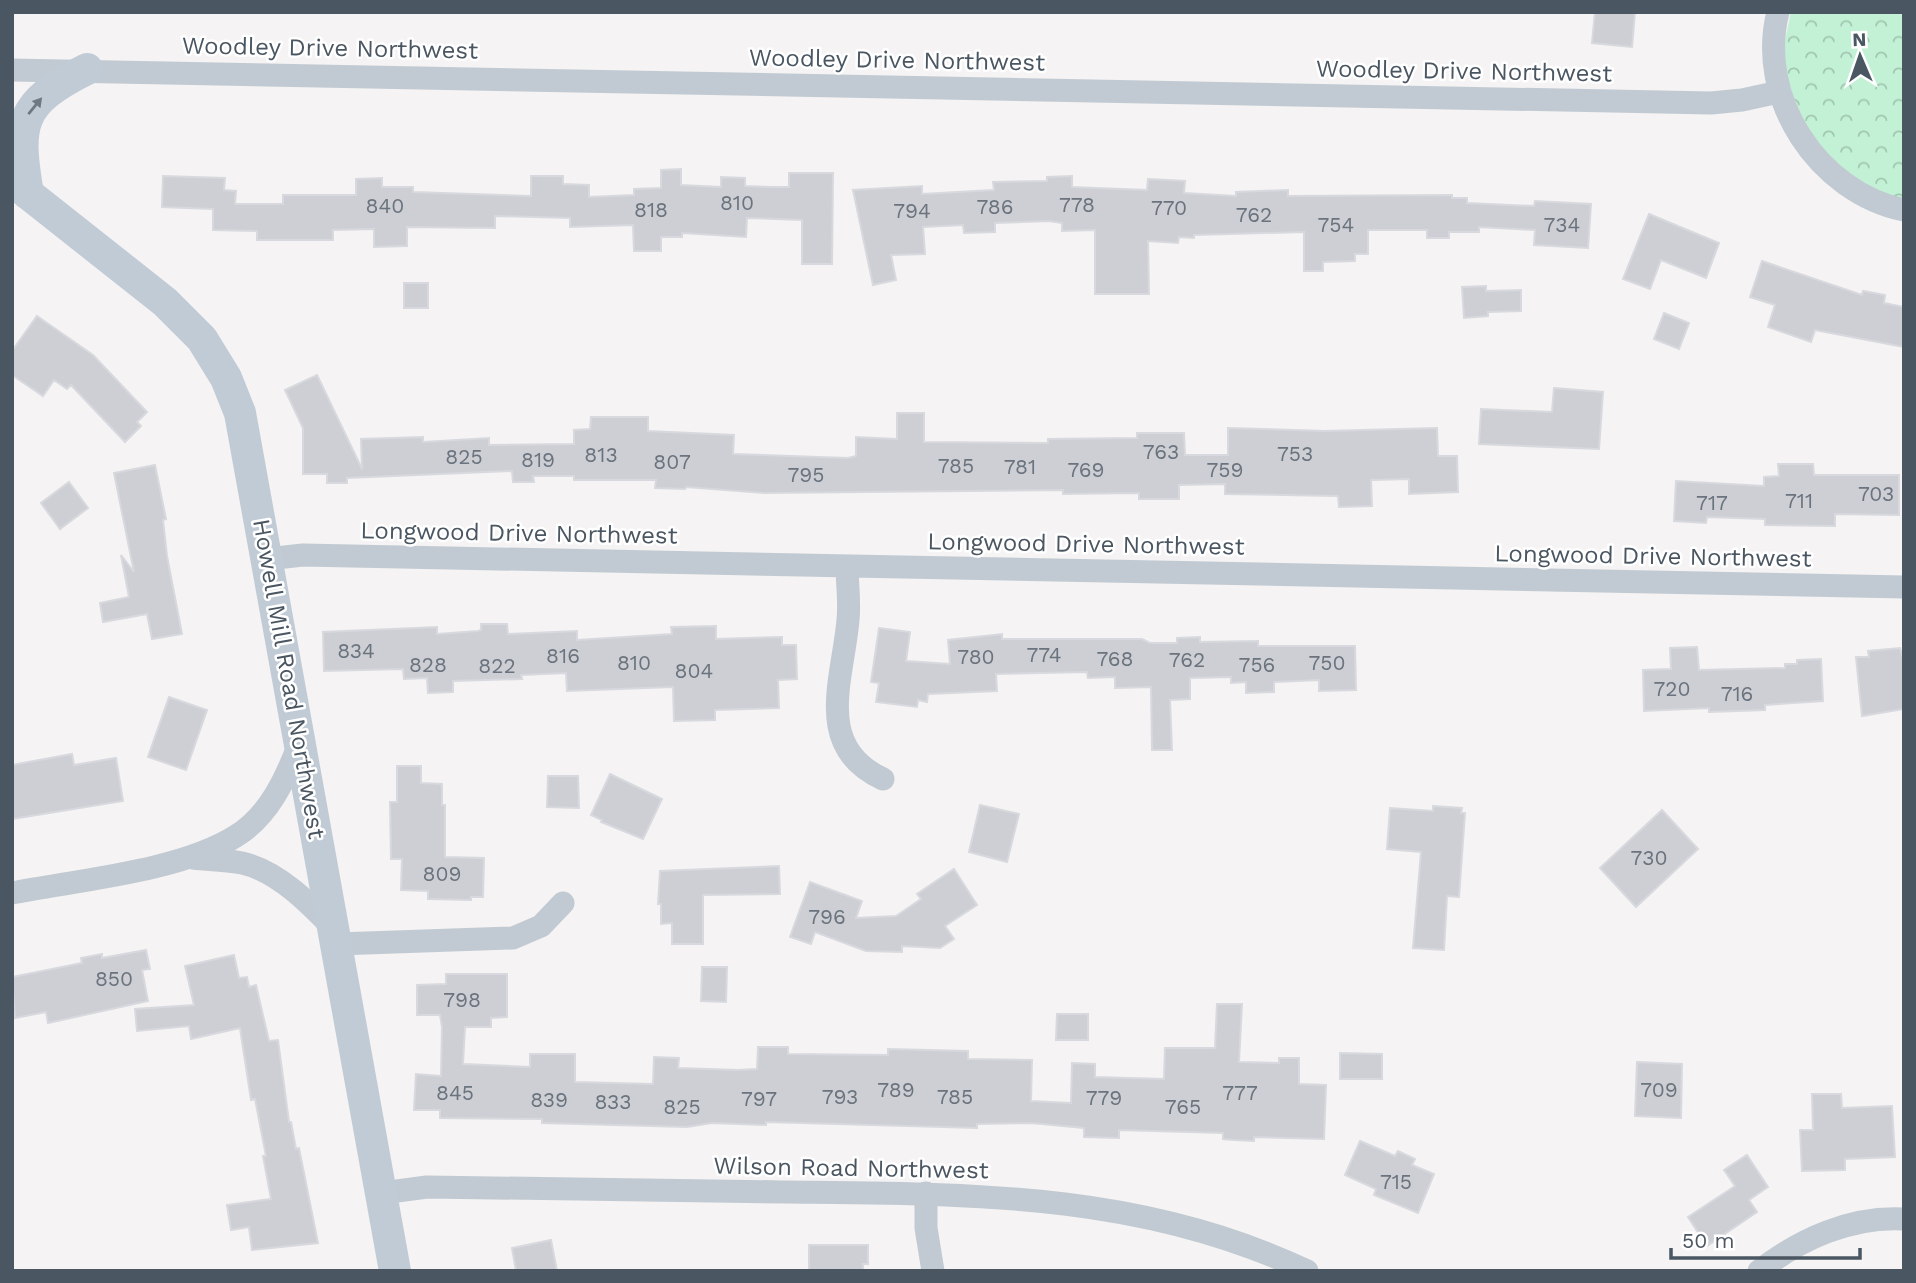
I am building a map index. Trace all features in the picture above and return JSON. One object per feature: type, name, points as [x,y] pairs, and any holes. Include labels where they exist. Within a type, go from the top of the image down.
[{"type":"main road","points":[[20,188],[21,140],[27,115],[50,90],[86,69]]},
{"type":"main road","name":"Howell Mill Road Northwest","points":[[20,188],[165,302],[202,340],[226,378],[240,413],[395,1271]]},
{"type":"street","points":[[1778,12],[1774,55],[1779,92],[1796,131],[1822,166],[1861,195],[1904,211]]},
{"type":"street","name":"Woodley Drive Northwest","points":[[12,70],[86,69],[1697,102],[1742,100],[1779,92]]},
{"type":"street","name":"Longwood Drive Northwest","points":[[267,559],[303,555],[1904,587]]},
{"type":"street","points":[[847,566],[848,619],[838,680],[841,738],[854,761],[883,779]]},
{"type":"street","points":[[12,893],[193,858],[238,835],[263,811],[284,783],[300,741]]},
{"type":"street","points":[[193,858],[244,863],[267,875],[309,902],[336,937],[513,938],[541,926],[563,903]]},
{"type":"street","name":"Wilson Road Northwest","points":[[382,1192],[427,1187],[926,1193],[1023,1199],[1120,1211],[1196,1227],[1258,1247],[1307,1271]]},
{"type":"street","points":[[926,1193],[926,1228],[933,1271]]},
{"type":"street","points":[[1759,1271],[1794,1248],[1843,1225],[1866,1220],[1904,1219]]},
{"type":"green space","points":[[1791,12],[1904,12],[1904,201],[1841,194],[1773,97]]},
{"type":"building","points":[[1595,12],[1635,12],[1632,47],[1592,43]]},
{"type":"building","points":[[681,169],[681,185],[721,187],[721,177],[745,178],[745,186],[789,187],[789,173],[833,173],[832,264],[802,264],[802,220],[747,218],[746,237],[682,233],[682,237],[661,237],[661,251],[634,251],[633,225],[570,227],[570,218],[495,216],[495,228],[407,227],[407,246],[374,247],[374,229],[333,230],[333,240],[257,240],[257,231],[213,230],[213,209],[162,207],[163,176],[225,178],[224,190],[236,191],[235,204],[283,204],[283,195],[356,195],[356,179],[382,178],[382,187],[413,187],[413,192],[531,196],[531,176],[563,176],[563,184],[589,185],[589,197],[634,195],[634,189],[661,188],[661,170]]},
{"type":"building","points":[[1072,176],[1072,187],[1147,190],[1148,179],[1185,181],[1184,193],[1236,196],[1236,192],[1288,190],[1288,196],[1452,195],[1452,198],[1467,198],[1467,203],[1534,206],[1535,201],[1591,204],[1588,248],[1534,245],[1535,230],[1479,227],[1479,232],[1449,232],[1449,238],[1427,238],[1427,230],[1368,230],[1368,254],[1355,254],[1355,261],[1323,262],[1323,271],[1304,271],[1304,232],[1194,235],[1194,238],[1179,237],[1178,243],[1148,241],[1149,294],[1095,294],[1095,230],[1062,231],[1062,223],[1049,221],[995,223],[995,232],[964,233],[963,225],[923,227],[925,254],[891,255],[896,280],[873,285],[853,190],[922,186],[922,194],[994,190],[993,182],[1047,181],[1047,177]]},
{"type":"building","points":[[1649,214],[1719,243],[1706,278],[1661,260],[1650,289],[1623,279]]},
{"type":"building","points":[[1762,261],[1862,295],[1863,291],[1885,295],[1884,303],[1904,307],[1904,347],[1815,330],[1811,342],[1768,327],[1775,305],[1750,297]]},
{"type":"building","points":[[404,283],[428,283],[428,308],[404,308]]},
{"type":"building","points":[[1486,286],[1486,291],[1521,290],[1521,311],[1488,312],[1488,316],[1464,318],[1462,287]]},
{"type":"building","points":[[1664,313],[1689,323],[1679,349],[1654,339]]},
{"type":"building","points":[[37,316],[93,355],[147,412],[137,422],[141,426],[125,442],[71,385],[67,389],[54,380],[43,396],[12,375],[12,351]]},
{"type":"building","points":[[317,375],[362,469],[361,439],[423,437],[423,442],[489,438],[489,445],[574,444],[574,430],[590,429],[591,417],[648,417],[648,431],[734,435],[733,454],[848,458],[856,456],[856,437],[897,439],[897,413],[924,413],[924,442],[1048,443],[1048,439],[1137,438],[1137,433],[1184,433],[1185,455],[1228,455],[1228,428],[1325,431],[1437,428],[1438,456],[1457,456],[1458,492],[1409,494],[1409,479],[1371,480],[1372,506],[1339,507],[1338,496],[1225,494],[1225,484],[1179,485],[1179,499],[1139,499],[1139,493],[1063,494],[1063,490],[764,493],[686,487],[655,488],[656,480],[574,480],[574,476],[533,476],[534,482],[513,482],[512,471],[347,478],[347,483],[327,483],[327,474],[303,474],[303,428],[285,390]]},
{"type":"building","points":[[1554,388],[1603,392],[1599,449],[1479,444],[1481,409],[1552,412]]},
{"type":"building","points":[[1778,464],[1813,464],[1814,475],[1899,475],[1899,515],[1835,514],[1835,526],[1765,525],[1765,519],[1707,517],[1706,523],[1674,521],[1676,481],[1764,486],[1764,477],[1779,476]]},
{"type":"building","points":[[155,465],[166,519],[163,520],[167,556],[182,634],[152,639],[147,614],[103,622],[100,603],[129,597],[121,555],[134,572],[114,473]]},
{"type":"building","points":[[69,482],[88,508],[60,529],[41,503]]},
{"type":"building","points":[[481,624],[507,624],[508,634],[577,631],[577,640],[672,634],[671,627],[716,626],[716,639],[782,637],[782,645],[796,645],[797,679],[778,680],[779,708],[715,710],[715,720],[674,721],[673,687],[567,691],[566,673],[521,675],[522,679],[453,681],[453,692],[428,693],[427,678],[404,679],[403,669],[324,671],[323,632],[437,627],[437,634],[478,631],[481,630]]},
{"type":"building","points":[[879,628],[910,632],[906,661],[950,664],[948,640],[1002,634],[1002,639],[1142,639],[1150,643],[1177,643],[1177,638],[1200,637],[1200,642],[1258,641],[1258,646],[1355,646],[1356,690],[1319,691],[1319,680],[1274,682],[1274,692],[1246,693],[1246,682],[1231,683],[1231,677],[1190,678],[1190,699],[1170,700],[1172,750],[1152,750],[1151,687],[1115,688],[1115,677],[1088,678],[1087,672],[996,674],[997,691],[928,694],[927,702],[918,700],[917,707],[876,702],[879,683],[871,682]]},
{"type":"building","points":[[1697,647],[1699,670],[1785,668],[1785,664],[1797,664],[1797,660],[1821,659],[1823,701],[1765,705],[1765,710],[1709,712],[1709,708],[1644,711],[1643,670],[1671,669],[1670,648]]},
{"type":"building","points":[[1900,648],[1904,662],[1904,709],[1862,716],[1856,657],[1869,657],[1868,651]]},
{"type":"building","points":[[169,697],[207,710],[186,770],[148,757]]},
{"type":"building","points":[[72,754],[74,765],[116,758],[123,801],[12,819],[12,765]]},
{"type":"building","points":[[397,766],[421,766],[421,783],[442,784],[442,805],[445,805],[445,857],[484,858],[483,897],[471,897],[471,900],[428,899],[428,891],[401,890],[402,859],[391,859],[390,802],[397,802]]},
{"type":"building","points":[[610,774],[662,799],[643,839],[601,822],[602,820],[591,815]]},
{"type":"building","points":[[548,776],[578,776],[579,808],[547,807]]},
{"type":"building","points":[[980,805],[1019,814],[1007,862],[969,852]]},
{"type":"building","points":[[1433,806],[1462,808],[1461,813],[1465,813],[1459,897],[1447,896],[1444,950],[1413,948],[1421,852],[1387,849],[1390,808],[1433,811]]},
{"type":"building","points":[[1662,810],[1698,849],[1636,907],[1600,868]]},
{"type":"building","points":[[779,866],[780,894],[703,895],[703,944],[672,944],[672,923],[661,924],[661,904],[658,904],[660,871]]},
{"type":"building","points":[[954,869],[977,905],[945,926],[954,939],[940,948],[902,946],[902,952],[866,951],[815,932],[811,944],[790,937],[810,882],[862,901],[856,918],[896,916],[921,899],[917,894]]},
{"type":"building","points":[[146,950],[150,969],[142,970],[148,1001],[48,1023],[46,1012],[15,1018],[12,977],[82,963],[81,958],[102,954],[102,958]]},
{"type":"building","points":[[234,955],[239,978],[247,977],[249,987],[256,985],[269,1041],[278,1040],[289,1122],[296,1149],[299,1148],[318,1243],[252,1250],[249,1227],[231,1230],[227,1205],[271,1199],[263,1156],[266,1156],[255,1099],[251,1100],[240,1028],[191,1039],[189,1026],[137,1031],[135,1009],[194,1005],[185,966]]},
{"type":"building","points":[[702,967],[727,967],[726,1002],[701,1001]]},
{"type":"building","points":[[446,974],[507,974],[507,1017],[491,1018],[491,1027],[465,1027],[463,1064],[530,1067],[530,1054],[575,1054],[575,1082],[653,1084],[654,1057],[679,1058],[678,1068],[738,1070],[757,1069],[758,1047],[788,1047],[788,1054],[888,1055],[888,1049],[968,1051],[968,1059],[1032,1060],[1031,1101],[1071,1103],[1072,1063],[1095,1064],[1095,1077],[1164,1079],[1165,1048],[1215,1048],[1217,1004],[1242,1004],[1239,1062],[1279,1063],[1279,1058],[1299,1058],[1299,1084],[1326,1085],[1324,1139],[1254,1137],[1254,1141],[1223,1139],[1223,1133],[1119,1130],[1119,1138],[1084,1137],[1084,1128],[1031,1123],[977,1124],[977,1128],[766,1122],[766,1125],[712,1123],[687,1127],[542,1123],[542,1119],[440,1118],[440,1110],[414,1110],[416,1074],[441,1076],[440,1015],[417,1015],[417,985],[446,984]]},
{"type":"building","points":[[1057,1014],[1088,1014],[1088,1040],[1056,1040]]},
{"type":"building","points":[[1340,1053],[1382,1054],[1382,1079],[1340,1079]]},
{"type":"building","points":[[1637,1062],[1682,1064],[1681,1118],[1635,1116]]},
{"type":"building","points":[[1812,1094],[1841,1094],[1842,1108],[1892,1106],[1895,1157],[1845,1159],[1845,1170],[1802,1171],[1800,1130],[1813,1130]]},
{"type":"building","points":[[1360,1141],[1395,1156],[1398,1151],[1415,1159],[1412,1165],[1434,1174],[1418,1213],[1374,1195],[1376,1189],[1345,1175]]},
{"type":"building","points":[[1747,1155],[1768,1187],[1749,1200],[1757,1212],[1707,1246],[1688,1217],[1735,1186],[1724,1170]]},
{"type":"building","points":[[551,1240],[557,1271],[516,1271],[512,1248]]},
{"type":"building","points":[[809,1245],[868,1245],[868,1264],[863,1264],[863,1271],[809,1271]]}]
